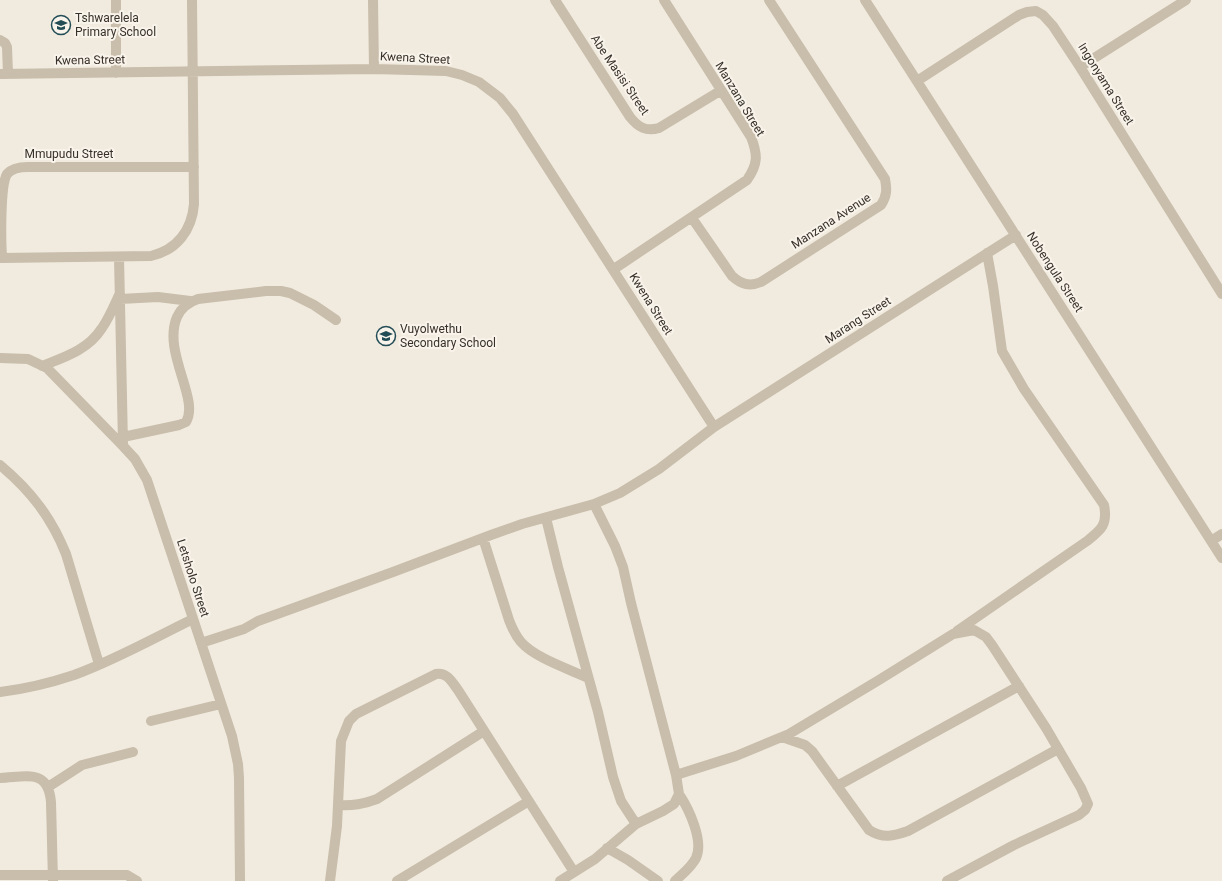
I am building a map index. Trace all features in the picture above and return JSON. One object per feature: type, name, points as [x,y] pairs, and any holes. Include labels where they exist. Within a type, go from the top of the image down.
[{"type":"street","points":[[116,0],[116,73]]},
{"type":"street","name":"Mmupudu Street","points":[[192,0],[194,167],[193,215],[186,233],[172,247],[158,255],[151,256],[1,258],[1,194],[3,182],[7,174],[13,169],[28,167],[194,167]]},
{"type":"street","points":[[373,0],[374,69]]},
{"type":"street","name":"Abe Masisi Street","points":[[555,0],[630,117],[640,128],[653,130],[659,128],[720,91]]},
{"type":"street","name":"Manzana Avenue","points":[[692,218],[732,276],[743,284],[755,284],[761,282],[881,205],[886,197],[885,179],[769,0]]},
{"type":"street","name":"Nobengula Street","points":[[866,0],[1222,558]]},
{"type":"street","points":[[1080,67],[1186,0]]},
{"type":"street","name":"Manzana Street","points":[[614,269],[747,180],[752,173],[756,162],[756,152],[751,137],[720,91],[666,1]]},
{"type":"street","name":"Ingonyama Street","points":[[917,81],[1018,15],[1036,11],[1043,15],[1053,26],[1080,67],[1222,294]]},
{"type":"street","points":[[0,40],[6,43],[7,47],[4,74]]},
{"type":"street","name":"Kwena Street","points":[[4,74],[374,69],[446,71],[462,75],[479,82],[500,98],[513,114],[614,269],[714,428]]},
{"type":"street","name":"Marang Street","points":[[201,643],[244,629],[258,621],[483,538],[594,504],[620,493],[659,469],[714,428],[1016,235]]},
{"type":"street","points":[[676,775],[736,756],[782,737],[811,722],[953,634],[1101,530],[1106,515],[1104,505],[1024,389],[1002,351],[987,254]]},
{"type":"street","points":[[119,257],[123,441],[179,425],[186,422],[190,417],[189,405],[174,348],[173,336],[175,322],[180,312],[190,301]]},
{"type":"street","points":[[120,296],[158,297],[190,301],[266,291],[281,291],[290,293],[314,305],[336,320]]},
{"type":"street","points":[[42,366],[74,353],[87,345],[102,329],[120,296]]},
{"type":"street","name":"Letsholo Street","points":[[0,358],[28,359],[47,368],[123,441],[147,480],[232,736],[238,764],[240,881]]},
{"type":"street","points":[[0,465],[18,480],[39,504],[51,521],[60,539],[66,554],[99,664]]},
{"type":"street","points":[[594,504],[615,546],[623,567],[676,775],[678,794],[688,810],[694,824],[698,842],[696,858],[689,868],[675,881]]},
{"type":"street","points":[[546,518],[598,712],[616,790],[621,801],[636,824]]},
{"type":"street","points":[[1211,541],[1222,534]]},
{"type":"street","points":[[483,538],[509,620],[514,633],[522,644],[535,654],[588,678]]},
{"type":"street","points":[[0,692],[38,686],[75,674],[193,619]]},
{"type":"street","points":[[947,881],[993,856],[1079,815],[1085,810],[1088,804],[1081,788],[1058,749],[992,646],[981,633],[974,630],[953,634]]},
{"type":"street","points":[[330,881],[336,842],[341,741],[349,721],[356,714],[436,674],[441,673],[446,675],[458,690],[529,801],[567,878],[594,859],[636,824],[674,804],[678,794]]},
{"type":"street","points":[[837,786],[1019,686]]},
{"type":"street","points":[[151,721],[221,704]]},
{"type":"street","points":[[338,805],[362,805],[377,799],[484,731]]},
{"type":"street","points":[[782,737],[805,745],[812,751],[869,830],[876,834],[886,836],[893,836],[908,831],[1058,749]]},
{"type":"street","points":[[48,787],[82,766],[133,752]]},
{"type":"street","points":[[0,778],[36,776],[43,779],[48,787],[51,802],[53,878]]},
{"type":"street","points":[[397,881],[529,801]]},
{"type":"street","points":[[607,848],[628,860],[658,881]]},
{"type":"street","points":[[0,875],[53,878],[127,875],[137,881]]},
{"type":"place","name":"Tshwarelela Primary School","points":[[61,25]]},
{"type":"place","name":"Vuyolwethu Secondary School","points":[[386,336]]}]
